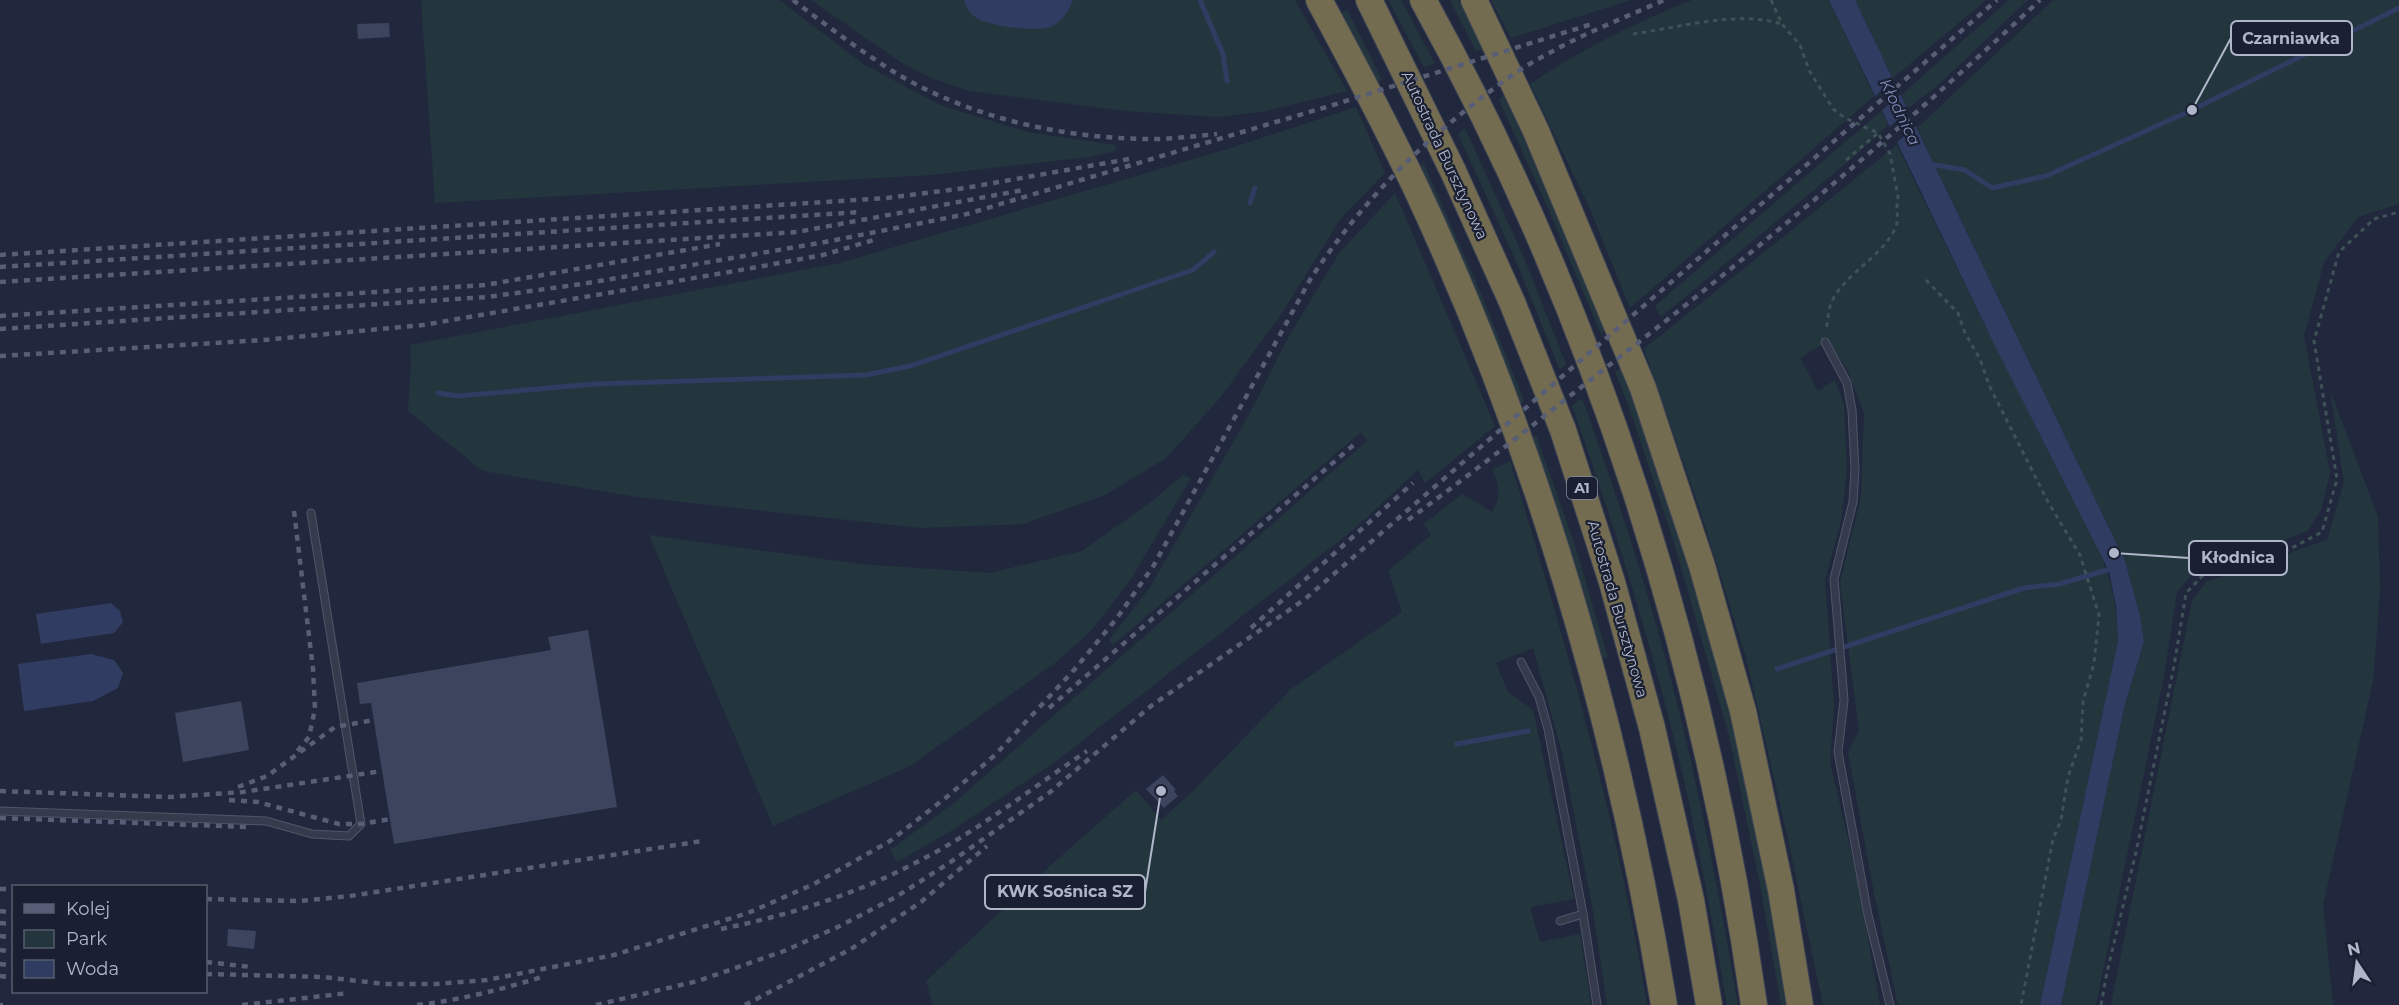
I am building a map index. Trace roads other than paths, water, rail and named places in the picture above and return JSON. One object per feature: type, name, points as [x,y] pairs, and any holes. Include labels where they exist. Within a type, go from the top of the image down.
[{"type":"highway","points":[[1318,0],[1415,186],[1473,319],[1524,458],[1569,591],[1608,733],[1641,881],[1664,1005]]},
{"type":"highway","name":"Autostrada Bursztynowa","points":[[1369,0],[1453,171],[1512,302],[1563,430],[1612,582],[1653,728],[1689,888],[1709,1005]]},
{"type":"highway","points":[[1424,0],[1500,147],[1559,282],[1607,408],[1668,592],[1701,716],[1743,931],[1754,1005]]},
{"type":"highway","points":[[1474,0],[1536,130],[1643,388],[1702,566],[1743,711],[1781,890],[1800,1005]]},
{"type":"lane","points":[[1825,342],[1847,383],[1852,410],[1855,470],[1853,501],[1834,579],[1844,700],[1838,752],[1868,915],[1890,1005]]},
{"type":"lane","points":[[0,811],[266,821],[312,834],[349,836],[361,824],[311,513]]},
{"type":"lane","points":[[1521,662],[1539,697],[1548,729],[1583,914],[1597,1005]]},
{"type":"lane","points":[[1560,921],[1583,914]]},
{"type":"water","points":[[964,0],[1073,0],[1070,8],[1057,24],[1037,29],[1015,28],[984,22],[971,13]]},
{"type":"water","points":[[1829,0],[1855,0],[2125,561],[2140,615],[2144,642],[2125,704],[2061,1005],[2040,1005],[2118,641],[2116,606],[2109,571],[1994,344]]},
{"type":"water","points":[[111,603],[120,611],[123,622],[114,633],[41,644],[36,614]]},
{"type":"water","points":[[91,654],[114,660],[123,673],[118,688],[93,701],[24,711],[18,664]]},
{"type":"waterway","points":[[1200,0],[1223,54],[1227,81]]},
{"type":"waterway","points":[[1929,164],[1965,170],[1992,188],[2046,176],[2192,110],[2399,8]]},
{"type":"waterway","points":[[1250,203],[1255,188]]},
{"type":"waterway","points":[[438,393],[458,396],[595,384],[866,375],[910,366],[1193,270],[1214,252]]},
{"type":"waterway","points":[[1777,669],[2024,588],[2059,584],[2114,568]]},
{"type":"waterway","points":[[1457,744],[1528,731]]},
{"type":"railway","points":[[793,0],[894,72],[954,102],[986,113],[1019,123],[1086,135],[1161,139],[1217,134]]},
{"type":"railway","points":[[207,974],[323,977],[385,984],[436,984],[487,980],[614,955],[748,913],[814,884],[890,841],[948,796],[995,755],[1074,670],[1117,618],[1154,565],[1311,278],[1347,228],[1386,183],[1452,122],[1517,72],[1573,40],[1664,0]]},
{"type":"railway","points":[[596,1005],[698,981],[784,951],[840,926],[896,897],[1049,793],[1151,706],[1305,599],[1997,0]]},
{"type":"railway","points":[[1408,520],[1530,427],[1771,236],[1934,97],[2040,0]]},
{"type":"railway","points":[[0,329],[487,297],[582,284],[825,242],[967,214],[1333,105],[1595,23]]},
{"type":"railway","points":[[0,255],[887,198],[965,188],[1129,159]]},
{"type":"railway","points":[[0,282],[797,232],[1023,190]]},
{"type":"railway","points":[[0,267],[860,212]]},
{"type":"railway","points":[[0,356],[264,340],[423,325],[823,255],[877,239]]},
{"type":"railway","points":[[0,316],[485,285],[720,244]]},
{"type":"railway","points":[[1049,708],[1357,442]]},
{"type":"railway","points":[[1251,628],[1413,483]]},
{"type":"railway","points":[[294,511],[313,669],[315,709],[309,737],[295,754]]},
{"type":"railway","points":[[238,787],[267,776],[335,727],[374,720]]},
{"type":"railway","points":[[721,929],[823,902],[896,873],[962,836],[1087,751]]},
{"type":"railway","points":[[0,791],[169,797],[243,792],[382,771]]},
{"type":"railway","points":[[229,800],[258,802],[339,824],[361,824],[390,819]]},
{"type":"railway","points":[[0,818],[249,827]]},
{"type":"railway","points":[[207,899],[300,901],[350,896],[702,841]]},
{"type":"railway","points":[[745,1005],[851,949],[921,902],[987,846]]},
{"type":"railway","points":[[0,889],[12,889]]},
{"type":"railway","points":[[0,911],[12,913]]},
{"type":"railway","points":[[0,923],[12,924]]},
{"type":"railway","points":[[0,936],[12,938]]},
{"type":"railway","points":[[0,950],[12,952]]},
{"type":"railway","points":[[207,962],[251,967]]},
{"type":"railway","points":[[0,964],[12,966]]},
{"type":"railway","points":[[0,976],[12,978]]},
{"type":"railway","points":[[417,1005],[482,994],[545,976]]},
{"type":"railway","points":[[242,1005],[349,993]]},
{"type":"place","name":"Czarniawka","points":[[2192,110]]},
{"type":"place","name":"Kłodnica","points":[[2114,553]]},
{"type":"place","name":"KWK Sośnica SZ","points":[[1161,791]]}]
